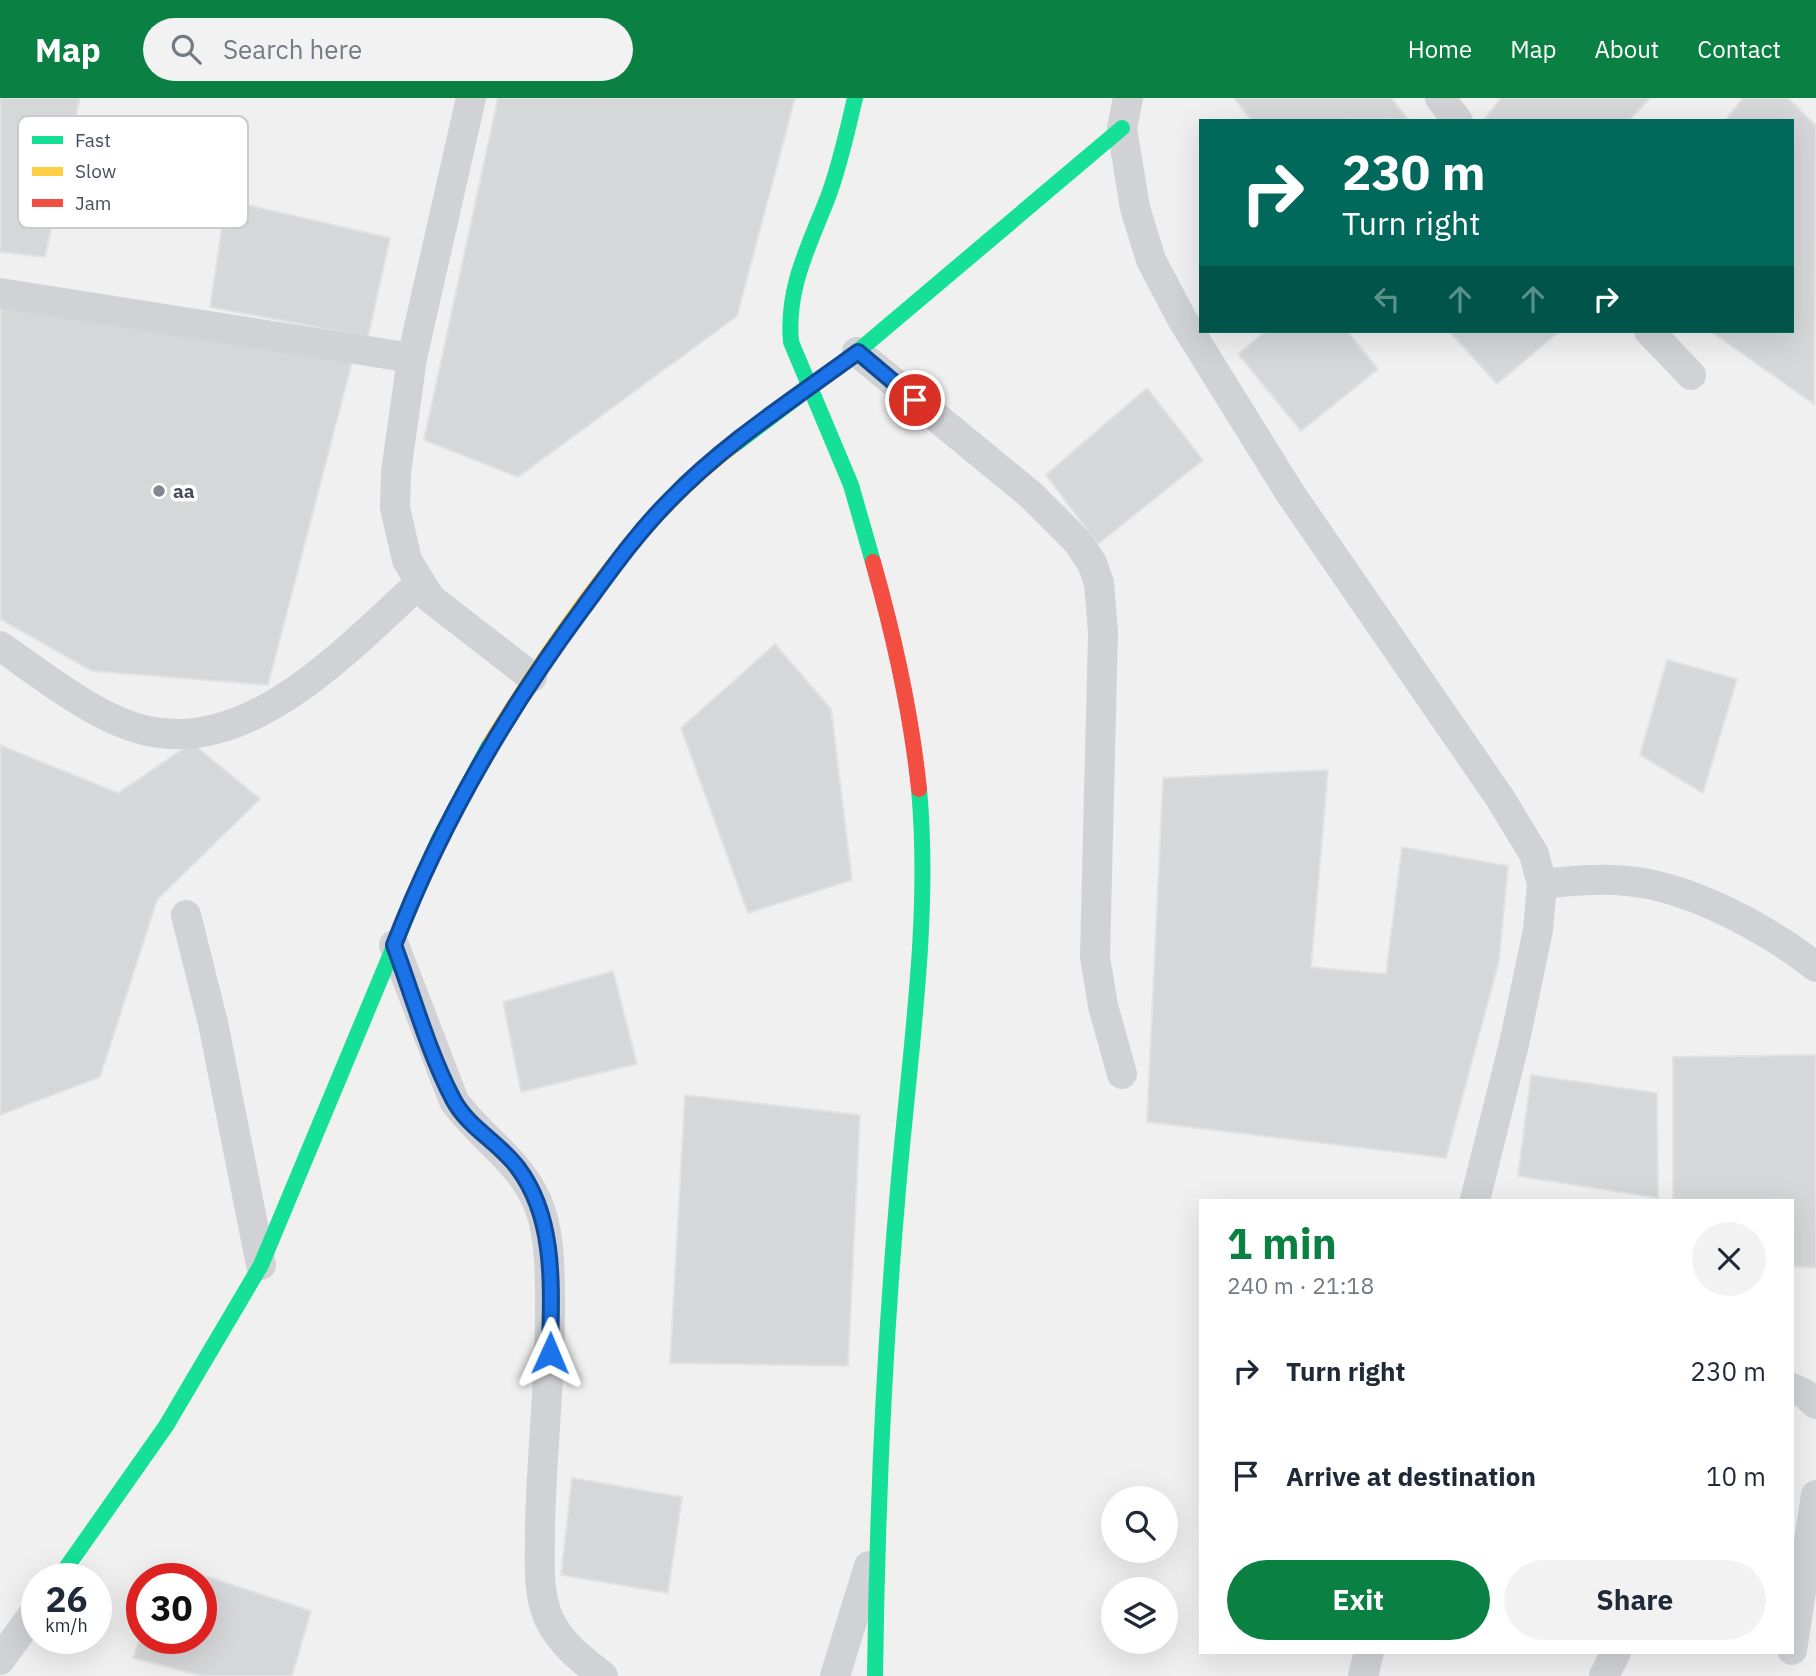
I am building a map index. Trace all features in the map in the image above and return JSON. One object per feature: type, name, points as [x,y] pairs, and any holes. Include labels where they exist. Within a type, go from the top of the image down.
[{"type":"street","points":[[471,98],[412,358],[396,472],[395,508],[407,560],[419,584],[443,612],[532,677]]},
{"type":"street","points":[[856,98],[835,178],[791,289],[787,320],[791,342],[851,485],[893,634],[915,752],[922,824],[923,896],[896,1214],[877,1542],[875,1676]]},
{"type":"street","points":[[1129,98],[1122,128],[1127,169],[1139,221],[1151,260],[1182,319],[1290,493],[1534,854],[1542,884],[1533,954],[1475,1199]]},
{"type":"street","points":[[1440,98],[1456,119]]},
{"type":"street","points":[[70,1563],[122,1493],[193,1386],[261,1265],[438,841],[480,761],[532,677],[639,533],[670,499],[706,466],[858,352],[1122,128]]},
{"type":"street","points":[[0,293],[412,358]]},
{"type":"street","points":[[1651,333],[1691,374]]},
{"type":"street","points":[[858,352],[1038,502],[1077,541],[1092,564],[1102,601],[1103,632],[1095,957],[1103,1006],[1122,1074]]},
{"type":"street","points":[[0,646],[112,718],[146,731],[176,735],[211,730],[245,719],[282,700],[319,674],[419,584]]},
{"type":"street","points":[[1542,884],[1630,881],[1681,894],[1766,932],[1816,967]]},
{"type":"street","points":[[186,915],[213,1023],[261,1265]]},
{"type":"street","points":[[394,945],[454,1101],[467,1119],[518,1167],[541,1213],[550,1268],[550,1328],[541,1488],[542,1587],[545,1608],[558,1635],[578,1657],[603,1676]]},
{"type":"street","points":[[1794,1389],[1816,1404]]},
{"type":"street","points":[[1794,1638],[1816,1495]]},
{"type":"street","points":[[835,1676],[877,1542]]},
{"type":"street","points":[[0,1660],[21,1631]]},
{"type":"street","points":[[1363,1676],[1368,1654]]},
{"type":"street","points":[[1604,1676],[1615,1654]]},
{"type":"street","points":[[1788,1676],[1792,1654]]},
{"type":"building","points":[[0,98],[80,98],[76,116],[18,116],[18,228],[51,228],[45,257],[0,252]]},
{"type":"building","points":[[498,98],[795,98],[737,316],[518,477],[424,440]]},
{"type":"building","points":[[1234,98],[1391,98],[1408,119],[1250,119]]},
{"type":"building","points":[[1501,98],[1650,98],[1631,119],[1485,119]]},
{"type":"building","points":[[1743,98],[1788,98],[1816,126],[1814,404],[1713,333],[1794,333],[1794,119],[1727,119]]},
{"type":"building","points":[[248,205],[390,238],[368,337],[210,307],[222,228],[248,228]]},
{"type":"building","name":"aa","points":[[0,305],[352,362],[268,685],[92,671],[0,619]]},
{"type":"building","points":[[1264,333],[1349,333],[1378,369],[1301,431],[1238,354]]},
{"type":"building","points":[[1451,333],[1558,333],[1497,384]]},
{"type":"building","points":[[1147,388],[1203,460],[1098,544],[1046,475]]},
{"type":"building","points":[[775,644],[831,709],[852,880],[748,913],[681,728]]},
{"type":"building","points":[[1667,660],[1737,679],[1703,793],[1640,755]]},
{"type":"building","points":[[192,743],[260,799],[157,900],[100,1077],[0,1115],[0,745],[118,793]]},
{"type":"building","points":[[1328,770],[1311,967],[1386,974],[1402,847],[1508,866],[1499,961],[1446,1158],[1147,1122],[1163,778]]},
{"type":"building","points":[[613,971],[637,1064],[521,1092],[503,1002]]},
{"type":"building","points":[[1816,1055],[1816,1268],[1794,1266],[1794,1199],[1673,1199],[1673,1057]]},
{"type":"building","points":[[1531,1075],[1657,1093],[1658,1198],[1518,1176]]},
{"type":"building","points":[[685,1095],[860,1115],[848,1366],[670,1363]]},
{"type":"building","points":[[572,1478],[682,1497],[668,1593],[561,1575]]},
{"type":"building","points":[[217,1580],[311,1611],[292,1676],[202,1676],[133,1658],[134,1654],[217,1654]]},
{"type":"traffic: fast","points":[[855,98],[836,173],[800,268],[790,322],[791,342],[851,485],[873,562]]},
{"type":"traffic: fast","points":[[734,445],[857,352],[1122,128]]},
{"type":"traffic: fast","points":[[70,1563],[166,1426],[261,1265],[438,841],[491,742]]},
{"type":"traffic: fast","points":[[875,1676],[885,1372],[898,1190],[921,939],[922,839],[919,789]]},
{"type":"traffic: slow","points":[[491,742],[571,621],[631,544],[698,475],[734,445]]},
{"type":"traffic: jam","points":[[873,562],[901,674],[919,789]]},
{"type":"place","name":"aa","points":[[159,491]]},
{"type":"route","points":[[550,1353],[550,1268],[541,1213],[532,1189],[518,1167],[467,1119],[454,1101],[394,945],[438,841],[480,761],[532,677],[639,533],[670,499],[752,430],[858,352],[915,400]]}]
